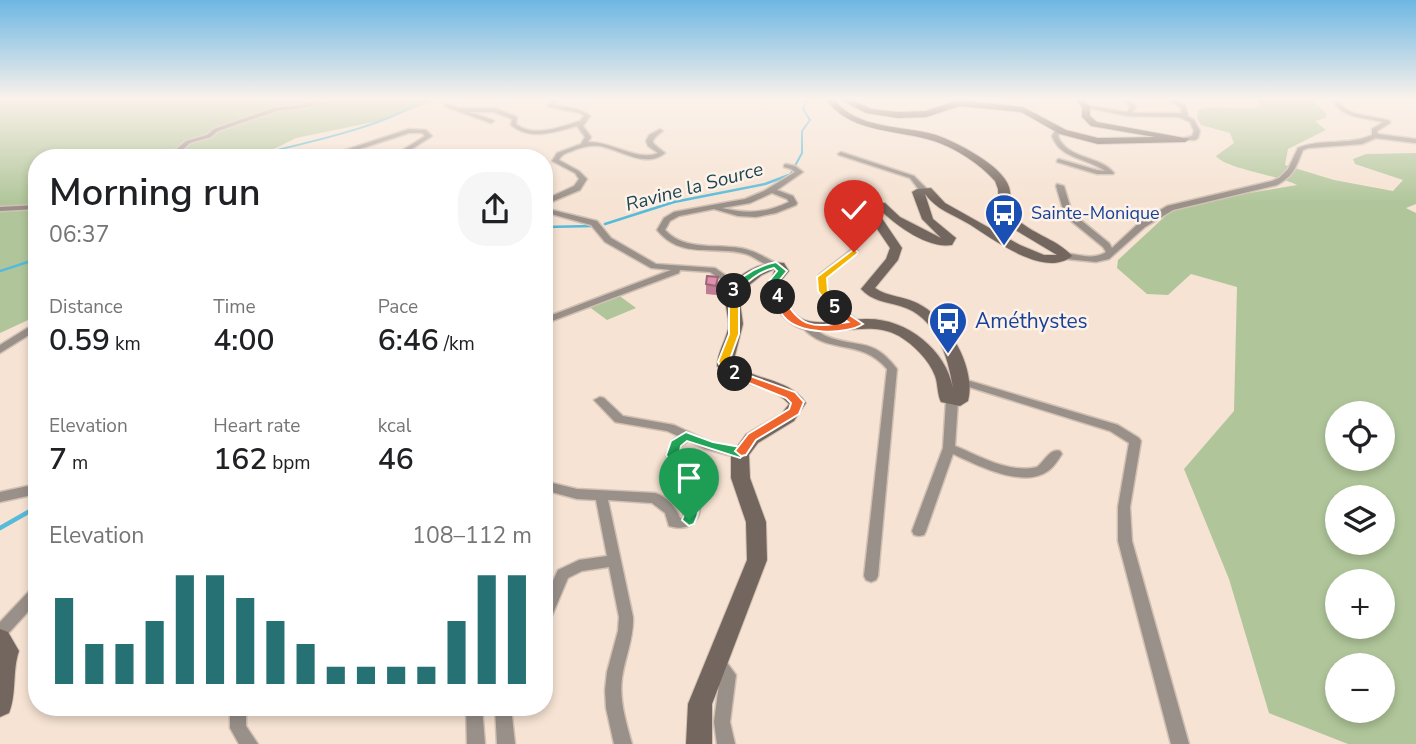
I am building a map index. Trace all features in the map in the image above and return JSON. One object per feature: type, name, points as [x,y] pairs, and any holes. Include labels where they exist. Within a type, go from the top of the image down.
[{"type":"main road","points":[[908,133],[941,140],[986,168],[1000,180],[1003,205],[1008,216],[1066,256]]},
{"type":"main road","points":[[1068,133],[1098,141],[1185,139]]},
{"type":"main road","points":[[1147,133],[1185,139]]},
{"type":"main road","points":[[699,744],[700,704],[757,560],[759,544],[755,518],[739,474],[740,454],[752,437],[790,415],[798,402],[790,395],[734,373],[724,366],[724,358],[734,334],[732,299],[737,286],[764,268],[779,266],[782,271],[774,281],[776,295],[789,317],[807,327],[878,324],[898,329],[929,353],[943,376],[947,398],[960,401],[963,396],[953,354],[929,317],[916,307],[877,296],[868,289],[870,282],[892,261],[897,248],[875,217],[872,205],[884,207],[896,219],[937,241],[950,240],[926,221],[917,192],[923,190],[930,192],[943,206],[969,219],[1008,245],[1042,256],[1066,256]]},
{"type":"main road","points":[[0,639],[7,651],[2,665],[0,705]]},
{"type":"street","points":[[180,149],[188,142],[213,133]]},
{"type":"street","points":[[353,149],[405,133]]},
{"type":"street","points":[[408,149],[429,136],[426,133]]},
{"type":"street","points":[[584,133],[588,137],[584,145]]},
{"type":"street","points":[[553,199],[578,188],[582,183],[581,175],[554,159],[559,154],[584,145],[607,145],[636,156],[656,157],[662,153],[650,145],[649,141],[657,133]]},
{"type":"street","points":[[1057,133],[1055,136],[1062,148],[1106,167],[1111,173],[1097,172],[1059,161]]},
{"type":"street","points":[[1185,139],[1195,138],[1197,133]]},
{"type":"street","points":[[1066,256],[1096,259],[1111,253],[1142,225],[1170,208],[1253,189],[1288,176],[1294,169],[1300,149],[1362,142],[1375,136],[1416,141]]},
{"type":"street","points":[[841,154],[912,177],[923,190]]},
{"type":"street","points":[[773,265],[750,253],[692,246],[661,232],[671,217],[747,201],[800,172],[786,166]]},
{"type":"street","points":[[1060,186],[1068,214],[1106,245],[1111,253]]},
{"type":"street","points":[[711,208],[744,216],[760,216],[793,203],[790,198],[771,190]]},
{"type":"street","points":[[0,209],[28,207]]},
{"type":"street","points":[[553,212],[594,223],[608,240],[654,266],[712,270],[737,286]]},
{"type":"street","points":[[854,252],[822,277],[821,285],[832,306],[857,324]]},
{"type":"street","points":[[553,318],[683,268]]},
{"type":"street","points":[[807,327],[811,333],[824,340],[866,348],[882,357],[892,369],[871,576]]},
{"type":"street","points":[[0,350],[28,331]]},
{"type":"street","points":[[960,381],[1114,428],[1135,441],[1124,507],[1125,541],[1180,744]]},
{"type":"street","points":[[600,400],[619,419],[664,427],[709,446],[740,454]]},
{"type":"street","points":[[919,531],[949,448],[952,401]]},
{"type":"street","points":[[553,487],[578,494],[655,498],[671,511],[674,522],[682,524],[689,520],[693,513],[688,480],[672,455],[676,444],[686,436]]},
{"type":"street","points":[[949,448],[1012,471],[1029,472],[1042,469],[1056,454]]},
{"type":"street","points":[[0,497],[28,491]]},
{"type":"street","points":[[601,495],[627,627],[613,689],[623,744]]},
{"type":"street","points":[[553,597],[563,574],[579,566],[615,560]]},
{"type":"street","points":[[0,632],[28,602]]},
{"type":"street","points":[[716,661],[728,675],[722,722],[726,744]]},
{"type":"street","points":[[237,716],[238,728],[249,744]]},
{"type":"street","points":[[474,716],[476,744]]},
{"type":"street","points":[[504,716],[506,744]]},
{"type":"green space","points":[[0,133],[322,133],[296,138],[274,149],[28,149],[28,320],[0,333]]},
{"type":"green space","points":[[1229,133],[1321,133],[1288,149],[1285,165],[1334,180],[1393,191],[1403,180],[1355,164],[1353,159],[1366,154],[1416,153],[1416,204],[1406,208],[1416,213],[1416,744],[1348,744],[1269,713],[1229,579],[1184,469],[1234,411],[1237,287],[1191,274],[1168,295],[1147,294],[1117,268],[1118,260],[1173,209],[1194,202],[1297,185],[1230,165],[1216,156],[1234,143]]},
{"type":"green space","points":[[617,294],[636,308],[607,320],[588,306]]},
{"type":"building","points":[[707,276],[718,277],[716,286],[706,284]]},
{"type":"waterway","points":[[282,149],[343,133]]},
{"type":"waterway","name":"Ravine la Source","points":[[784,177],[790,175],[802,153],[802,133]]},
{"type":"waterway","name":"Ravine la Source","points":[[605,224],[674,202],[765,184],[789,175]]},
{"type":"waterway","name":"Ravine la Source","points":[[553,227],[594,226]]},
{"type":"waterway","points":[[0,271],[28,262]]},
{"type":"waterway","name":"Ravine la Source","points":[[0,528],[28,512]]},
{"type":"place","name":"Sainte-Monique","points":[[1004,247]]},
{"type":"place","name":"Améthystes","points":[[948,355]]},
{"type":"route","points":[[689,520],[693,513],[691,495],[688,480],[672,455],[676,444],[686,436],[709,446],[740,454],[752,437],[794,411],[798,402],[790,395],[734,373],[724,366],[724,358],[734,334],[733,293],[740,283],[764,268],[776,265],[781,267],[782,271],[774,281],[776,295],[789,317],[797,323],[819,328],[857,324],[832,306],[821,285],[822,277],[854,252]]}]
